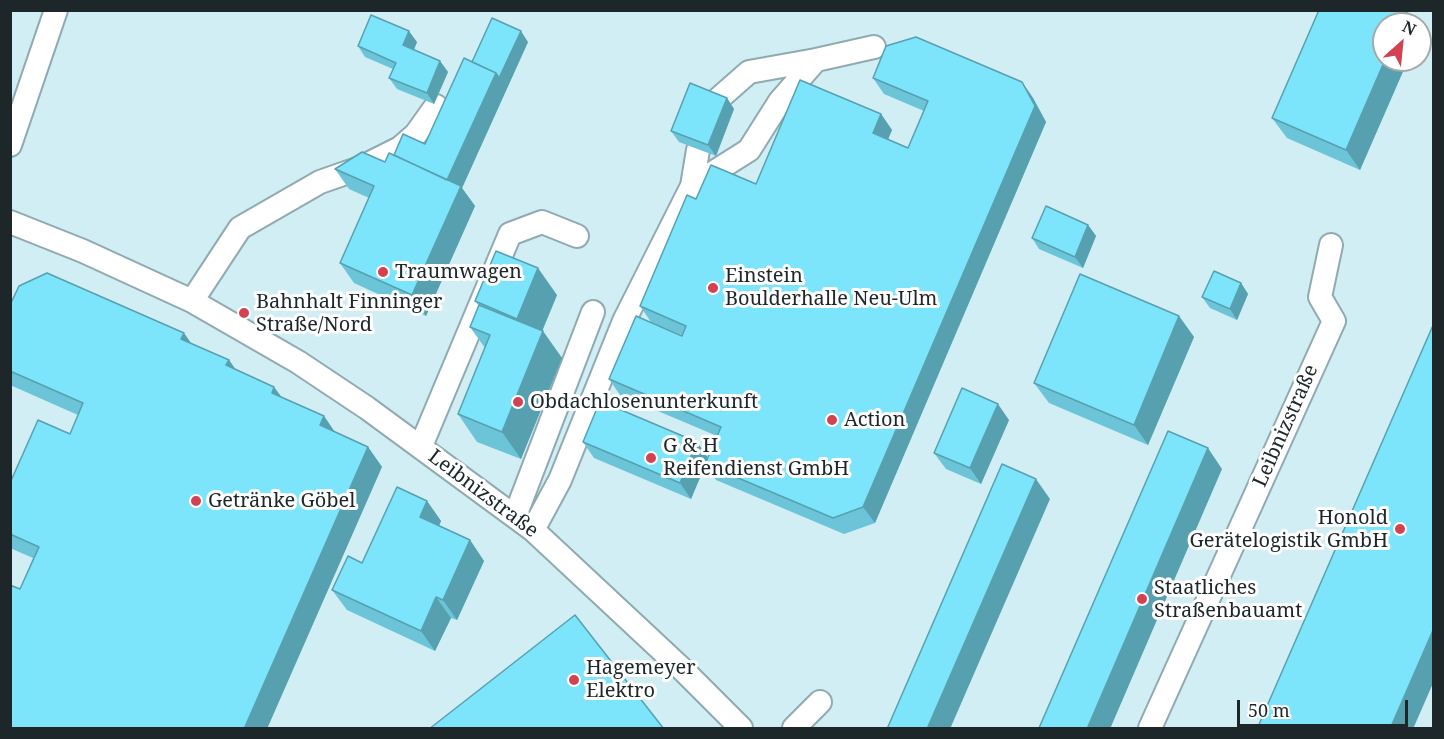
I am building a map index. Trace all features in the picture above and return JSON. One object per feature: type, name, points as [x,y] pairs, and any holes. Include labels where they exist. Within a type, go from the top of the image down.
[{"type":"street","points":[[10,145],[56,10]]},
{"type":"street","points":[[716,101],[749,72],[874,47]]},
{"type":"street","points":[[692,186],[749,150],[780,101],[816,60]]},
{"type":"street","points":[[192,301],[240,228],[320,182],[360,168],[400,148],[416,134],[436,106]]},
{"type":"street","points":[[533,530],[560,480],[624,321],[692,186],[698,150]]},
{"type":"street","name":"Leibnizstraße","points":[[10,222],[83,251],[192,301],[298,362],[421,446],[533,530],[674,661],[741,729]]},
{"type":"street","points":[[421,446],[510,234],[542,222],[578,236]]},
{"type":"street","name":"Leibnizstraße","points":[[1150,729],[1334,321],[1320,297],[1331,245]]},
{"type":"street","points":[[515,516],[593,312]]},
{"type":"street","points":[[794,729],[820,702]]},
{"type":"building","points":[[1319,10],[1407,11],[1372,12],[1372,72],[1380,72],[1346,150],[1272,118]]},
{"type":"building","points":[[371,15],[409,31],[403,45],[440,61],[427,93],[389,78],[396,63],[358,46]]},
{"type":"building","points":[[492,18],[521,31],[499,78],[496,73],[472,62]]},
{"type":"building","points":[[916,37],[1022,82],[1035,106],[863,507],[833,518],[705,464],[721,427],[609,379],[636,316],[682,336],[686,326],[640,306],[687,195],[696,199],[711,165],[756,184],[800,80],[881,114],[873,133],[908,148],[928,101],[873,78],[886,46]]},
{"type":"building","points":[[464,58],[496,73],[447,180],[394,155],[403,134],[425,144]]},
{"type":"building","points":[[690,83],[727,98],[708,145],[671,131]]},
{"type":"building","points":[[362,152],[385,162],[389,153],[461,186],[412,295],[340,263],[374,186],[335,169]]},
{"type":"building","points":[[1046,206],[1088,225],[1075,257],[1032,238]]},
{"type":"building","points":[[496,251],[538,268],[517,319],[475,301]]},
{"type":"building","points":[[1214,271],[1241,283],[1230,309],[1202,297]]},
{"type":"building","name":"Getränke Göbel","points":[[47,273],[184,333],[181,339],[229,360],[226,365],[274,387],[272,393],[324,416],[320,425],[368,447],[244,729],[10,729],[10,585],[20,589],[39,547],[10,534],[10,483],[38,420],[70,434],[83,403],[10,371],[10,305],[19,286]]},
{"type":"building","points":[[1080,274],[1179,316],[1134,425],[1034,383]]},
{"type":"building","points":[[479,305],[543,331],[502,432],[458,414],[490,335],[470,327]]},
{"type":"building","name":"Honold Gerätelogistik GmbH","points":[[1434,323],[1434,628],[1390,729],[1257,729]]},
{"type":"building","points":[[962,388],[998,404],[970,468],[934,453]]},
{"type":"building","name":"G & H Reifendienst GmbH","points":[[600,401],[697,442],[680,483],[583,442]]},
{"type":"building","points":[[1168,431],[1208,448],[1087,729],[1040,729],[1039,728]]},
{"type":"building","points":[[1002,464],[1036,479],[927,729],[887,729]]},
{"type":"building","points":[[397,487],[427,501],[420,517],[470,540],[443,600],[436,597],[421,631],[332,590],[348,556],[362,563]]},
{"type":"building","name":"Hagemeyer Elektro","points":[[575,615],[664,729],[429,729]]},
{"type":"place","name":"Traumwagen","points":[[383,272]]},
{"type":"place","name":"Einstein Boulderhalle Neu-Ulm","points":[[713,288]]},
{"type":"place","name":"Bahnhalt Finninger Straße/Nord","points":[[244,313]]},
{"type":"place","name":"Obdachlosenunterkunft","points":[[518,402]]},
{"type":"place","name":"Action","points":[[832,420]]},
{"type":"place","name":"G & H Reifendienst GmbH","points":[[651,458]]},
{"type":"place","name":"Getränke Göbel","points":[[196,501]]},
{"type":"place","name":"Honold Gerätelogistik GmbH","points":[[1400,529]]},
{"type":"place","name":"Staatliches Straßenbauamt","points":[[1142,599]]},
{"type":"place","name":"Hagemeyer Elektro","points":[[574,680]]}]
